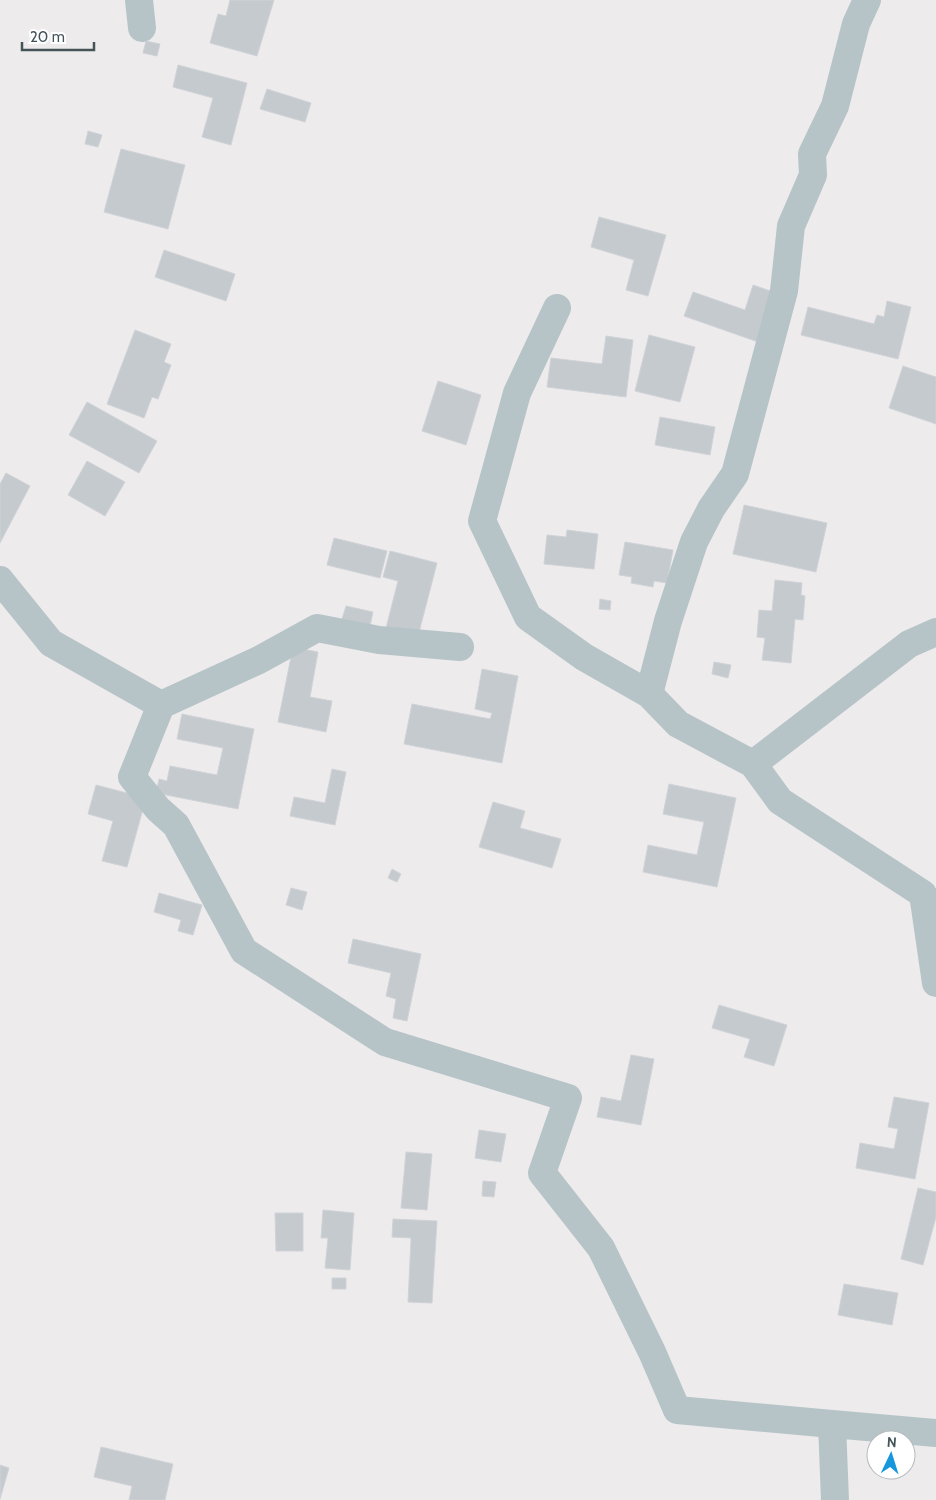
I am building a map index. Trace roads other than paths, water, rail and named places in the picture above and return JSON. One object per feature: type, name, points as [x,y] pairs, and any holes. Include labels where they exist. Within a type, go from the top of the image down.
[{"type":"street","points":[[139,0],[142,28]]},
{"type":"street","points":[[650,694],[668,620],[694,542],[711,509],[735,474],[784,291],[791,226],[813,175],[812,154],[835,106],[856,24],[867,0]]},
{"type":"street","points":[[557,308],[517,394],[482,521],[528,617],[584,657],[650,694],[678,724],[753,764],[780,801],[924,894],[936,983]]},
{"type":"street","points":[[0,580],[51,643],[161,705]]},
{"type":"street","points":[[460,647],[380,640],[317,628],[259,660],[161,705],[132,777],[158,809],[176,825],[244,950],[385,1042],[568,1098],[542,1173],[601,1248],[652,1352],[677,1410],[936,1433]]},
{"type":"street","points":[[753,764],[909,644],[936,632]]},
{"type":"street","points":[[832,1424],[835,1500]]}]
